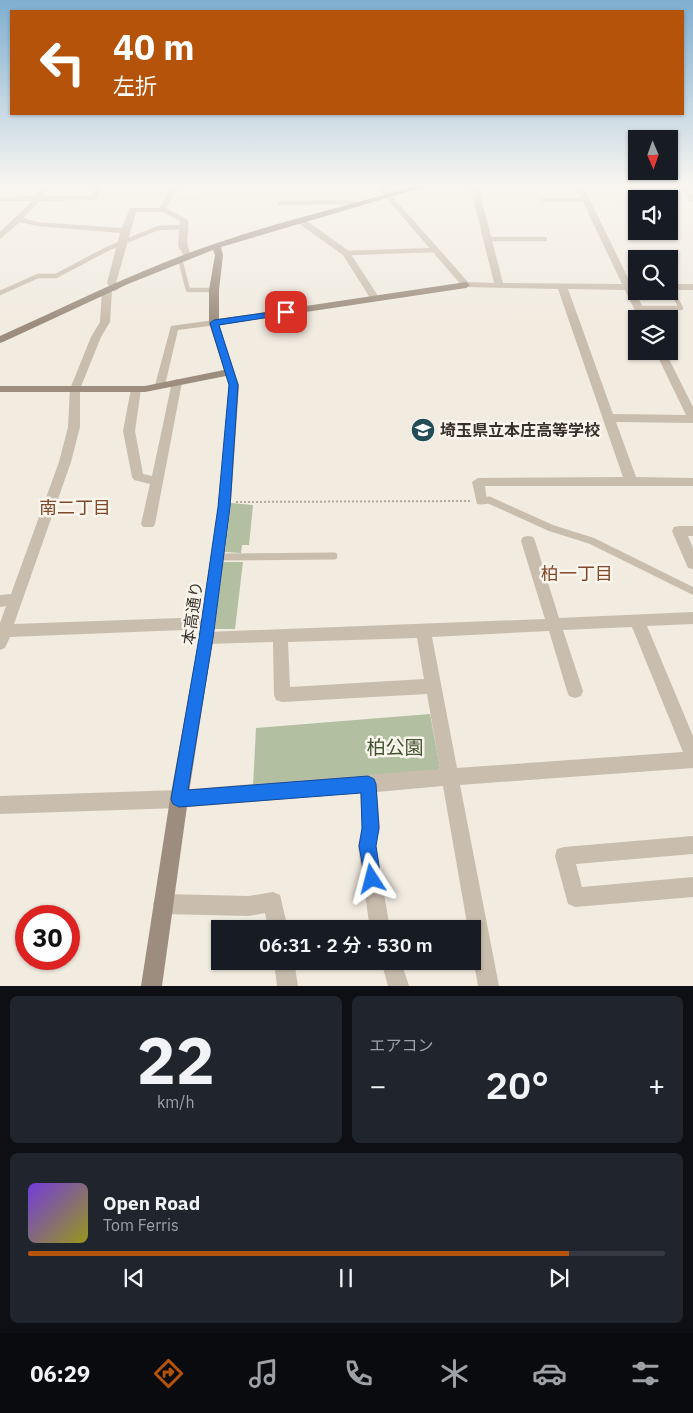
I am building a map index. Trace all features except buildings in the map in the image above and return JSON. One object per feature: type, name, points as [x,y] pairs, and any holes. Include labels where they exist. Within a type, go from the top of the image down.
[{"type":"street","points":[[125,232],[111,283],[105,322],[96,337],[74,389],[74,427],[65,462],[2,637],[207,631],[280,636],[693,618]]},
{"type":"street","points":[[184,232],[182,246],[184,258]]},
{"type":"street","points":[[0,340],[184,258],[264,232]]},
{"type":"street","points":[[316,232],[346,253],[375,299]]},
{"type":"street","points":[[420,232],[466,285]]},
{"type":"street","points":[[485,232],[499,285]]},
{"type":"street","points":[[603,232],[628,279]]},
{"type":"street","name":"本高通り","points":[[151,986],[207,631],[224,501],[234,385],[214,323],[214,290],[219,255],[216,246]]},
{"type":"street","points":[[160,385],[174,328],[466,285],[628,287]]},
{"type":"street","points":[[562,286],[631,481]]},
{"type":"street","points":[[678,287],[693,287]]},
{"type":"street","points":[[636,300],[638,308]]},
{"type":"street","points":[[610,418],[693,418],[664,360]]},
{"type":"street","points":[[0,389],[136,389],[229,372]]},
{"type":"street","points":[[148,524],[177,382]]},
{"type":"street","points":[[136,389],[129,431],[138,477],[157,481]]},
{"type":"street","points":[[481,501],[478,482],[693,482]]},
{"type":"street","points":[[693,531],[679,531],[693,564]]},
{"type":"street","points":[[528,540],[575,691]]},
{"type":"street","points":[[0,601],[16,599]]},
{"type":"street","points":[[637,620],[693,756]]},
{"type":"street","points":[[423,631],[489,986]]},
{"type":"street","points":[[280,636],[282,695],[433,686]]},
{"type":"street","points":[[0,804],[179,799],[693,760]]},
{"type":"street","points":[[368,784],[371,828],[367,846],[379,920]]},
{"type":"street","points":[[693,845],[564,856],[574,897],[693,888]]},
{"type":"street","points":[[163,904],[249,906],[273,902],[276,920]]},
{"type":"street","points":[[285,970],[288,986]]},
{"type":"street","points":[[394,970],[399,986]]},
{"type":"lane","points":[[0,293],[38,276],[56,276],[122,242],[148,232]]},
{"type":"lane","points":[[487,239],[545,240]]},
{"type":"lane","points":[[346,253],[435,250]]},
{"type":"lane","points":[[184,258],[188,290],[214,290]]},
{"type":"lane","points":[[638,308],[681,308],[677,300]]},
{"type":"lane","points":[[481,501],[489,500],[551,528],[592,541],[693,591]]},
{"type":"lane","points":[[217,558],[334,556]]},
{"type":"path","points":[[224,501],[248,503],[481,501]]},
{"type":"green space","points":[[231,503],[253,505],[249,545],[242,545],[241,553],[225,552]]},
{"type":"green space","points":[[223,562],[243,562],[235,629],[214,629]]},
{"type":"green space","name":"柏公園","points":[[430,714],[440,768],[436,774],[253,787],[256,728]]},
{"type":"place","name":"埼玉県立本庄高等学校","points":[[423,430]]},
{"type":"district","name":"南二丁目","points":[[75,507]]},
{"type":"district","name":"柏一丁目","points":[[577,573]]},
{"type":"route","points":[[286,312],[214,323],[234,385],[224,507],[206,638],[179,799],[368,784],[371,828],[367,846],[372,879]]}]
